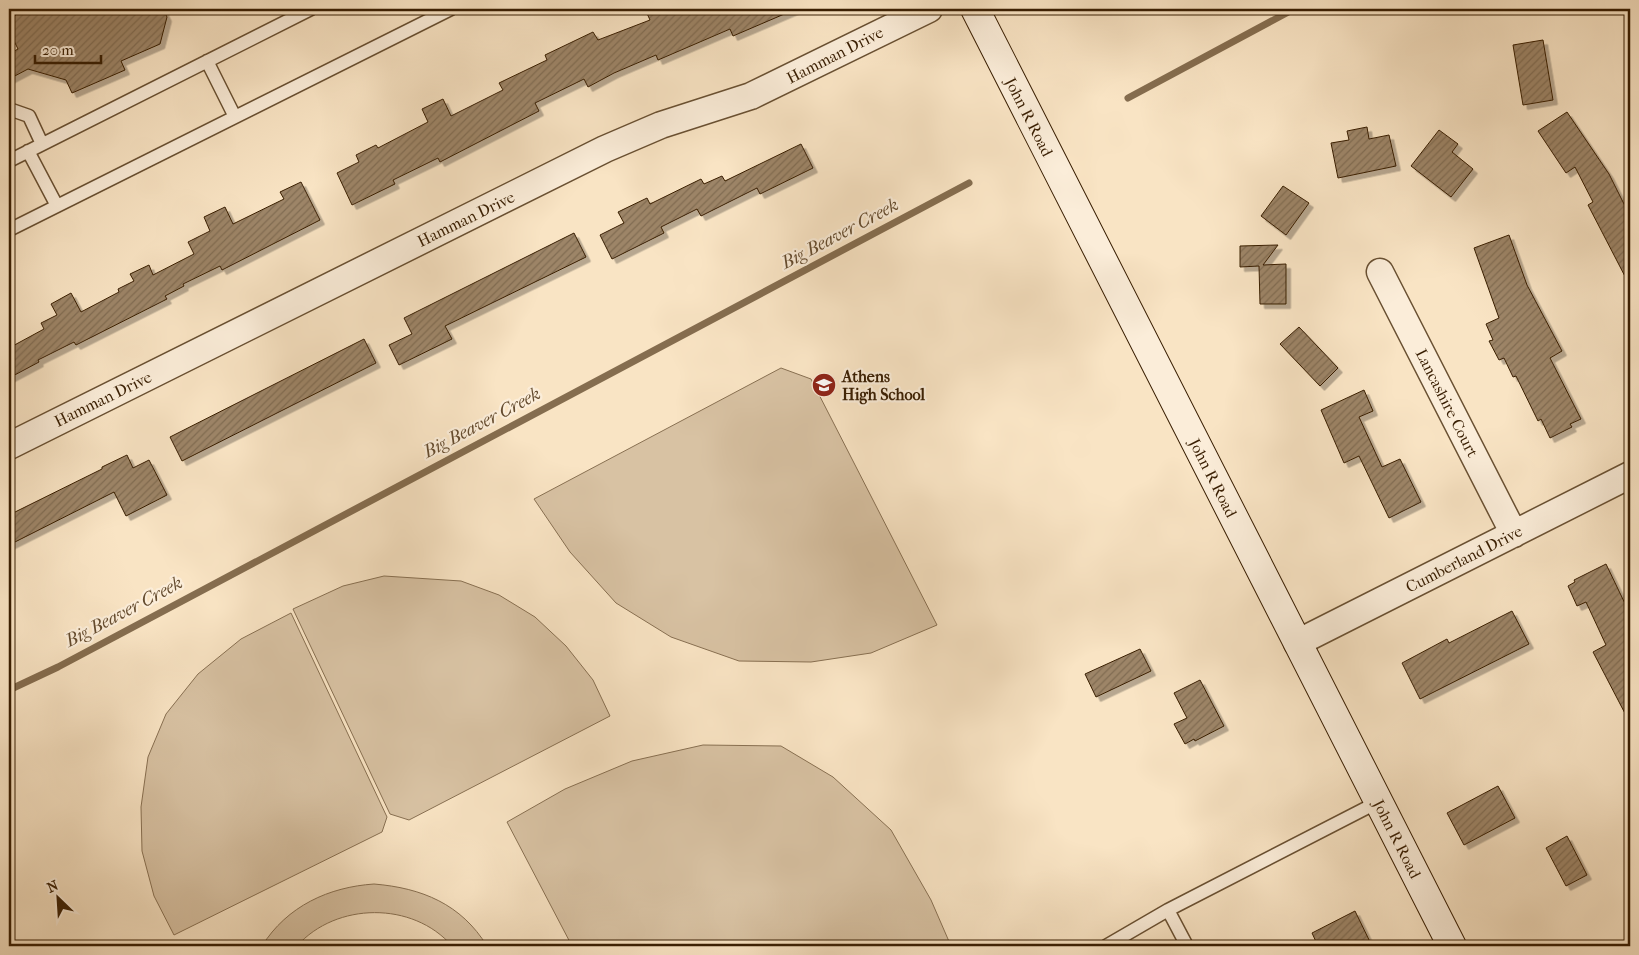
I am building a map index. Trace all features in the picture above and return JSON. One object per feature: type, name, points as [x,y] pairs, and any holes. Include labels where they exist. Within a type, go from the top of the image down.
[{"type":"main road","name":"John R Road","points":[[975,9],[1452,946]]},
{"type":"street","name":"Hamman Drive","points":[[9,446],[605,149],[661,125],[751,96],[929,9]]},
{"type":"street","name":"Lancashire Court","points":[[1380,272],[1514,534]]},
{"type":"street","name":"Cumberland Drive","points":[[1297,643],[1630,475]]},
{"type":"lane","points":[[9,161],[311,9]]},
{"type":"lane","points":[[9,230],[451,9]]},
{"type":"lane","points":[[207,61],[235,117]]},
{"type":"lane","points":[[9,109],[29,116],[42,144]]},
{"type":"lane","points":[[28,151],[57,206]]},
{"type":"lane","points":[[1106,946],[1168,910],[1378,802]]},
{"type":"lane","points":[[1168,910],[1187,946]]},
{"type":"shaded area","points":[[781,368],[811,379],[937,625],[871,653],[811,662],[739,661],[671,637],[616,603],[570,552],[534,499]]},
{"type":"shaded area","points":[[384,576],[461,581],[499,595],[535,617],[566,646],[593,680],[610,716],[409,820],[390,814],[293,609],[343,586]]},
{"type":"shaded area","points":[[291,613],[387,817],[382,832],[174,935],[154,896],[142,851],[141,807],[148,757],[166,714],[198,674],[241,639]]},
{"type":"shaded area","points":[[703,745],[781,746],[833,777],[891,830],[931,900],[951,946],[572,946],[507,822],[565,789],[632,761]]},
{"type":"shaded area","points":[[374,884],[408,889],[439,901],[465,919],[477,931],[487,946],[452,946],[436,931],[417,921],[396,915],[374,913],[353,915],[332,921],[313,932],[297,946],[262,946],[284,920],[310,901],[341,889]]},
{"type":"building","points":[[13,9],[163,9],[167,17],[160,44],[121,61],[125,70],[72,93],[66,80],[28,69],[9,79],[9,54],[18,49],[9,31],[9,19],[16,15]]},
{"type":"building","points":[[645,9],[796,9],[733,36],[730,29],[658,60],[656,55],[614,73],[588,87],[584,79],[535,103],[539,111],[440,162],[438,158],[393,180],[395,184],[352,205],[337,173],[359,162],[356,155],[376,145],[378,148],[428,122],[422,109],[443,99],[451,116],[503,90],[499,83],[547,60],[545,55],[593,32],[598,40],[650,20]]},
{"type":"building","points":[[1543,40],[1553,100],[1523,105],[1513,45]]},
{"type":"building","points":[[1567,112],[1609,174],[1630,216],[1630,286],[1588,205],[1593,202],[1575,167],[1566,173],[1538,131]]},
{"type":"building","points":[[1367,127],[1369,139],[1389,135],[1396,166],[1338,178],[1331,143],[1349,140],[1347,131]]},
{"type":"building","points":[[1439,130],[1458,144],[1452,152],[1473,169],[1451,197],[1411,166]]},
{"type":"building","points":[[801,144],[813,168],[760,194],[757,188],[701,216],[697,209],[661,227],[664,233],[612,259],[600,235],[624,223],[618,212],[647,198],[650,204],[701,179],[704,184],[722,176],[725,181]]},
{"type":"building","points":[[301,182],[320,220],[222,270],[220,266],[183,284],[184,286],[165,296],[167,299],[76,345],[74,342],[38,360],[39,362],[9,378],[9,348],[44,329],[41,323],[57,315],[51,304],[71,293],[81,312],[119,292],[118,289],[134,281],[130,274],[149,265],[153,275],[194,254],[188,242],[210,231],[204,217],[225,207],[233,224],[284,199],[280,192]]},
{"type":"building","points":[[1283,186],[1309,203],[1286,235],[1261,216]]},
{"type":"building","points":[[574,233],[586,257],[445,326],[452,339],[399,365],[389,345],[412,334],[404,318]]},
{"type":"building","points":[[1509,235],[1527,285],[1562,351],[1550,358],[1581,419],[1570,424],[1572,427],[1550,438],[1541,419],[1538,421],[1516,376],[1513,377],[1504,358],[1499,360],[1489,341],[1493,340],[1486,324],[1499,318],[1474,248]]},
{"type":"building","points":[[1278,245],[1263,265],[1286,264],[1286,304],[1260,304],[1259,266],[1240,267],[1240,246]]},
{"type":"building","points":[[1299,327],[1338,368],[1320,386],[1280,344]]},
{"type":"building","points":[[364,339],[376,363],[182,461],[170,437]]},
{"type":"building","points":[[1364,390],[1373,411],[1359,417],[1382,467],[1400,459],[1421,502],[1389,518],[1359,456],[1344,463],[1321,410]]},
{"type":"building","points":[[127,455],[133,468],[149,460],[167,495],[126,516],[114,492],[9,545],[9,515]]},
{"type":"building","points":[[1606,564],[1630,614],[1630,723],[1593,652],[1606,645],[1586,602],[1577,606],[1568,586],[1575,582],[1574,580]]},
{"type":"building","points":[[1512,611],[1529,644],[1420,699],[1402,663],[1447,639],[1449,643]]},
{"type":"building","points":[[1140,649],[1151,671],[1096,697],[1085,674]]},
{"type":"building","points":[[1200,680],[1224,726],[1185,744],[1174,724],[1187,718],[1174,693]]},
{"type":"building","points":[[1498,786],[1515,818],[1464,845],[1447,813]]},
{"type":"building","points":[[1567,836],[1587,875],[1566,886],[1546,848]]},
{"type":"building","points":[[1355,911],[1372,946],[1318,946],[1312,933]]},
{"type":"waterway","name":"Big Beaver Creek","points":[[1128,98],[1294,9]]},
{"type":"waterway","name":"Big Beaver Creek","points":[[9,690],[58,667],[969,183]]},
{"type":"place","name":"Athens High School","points":[[824,385]]}]
